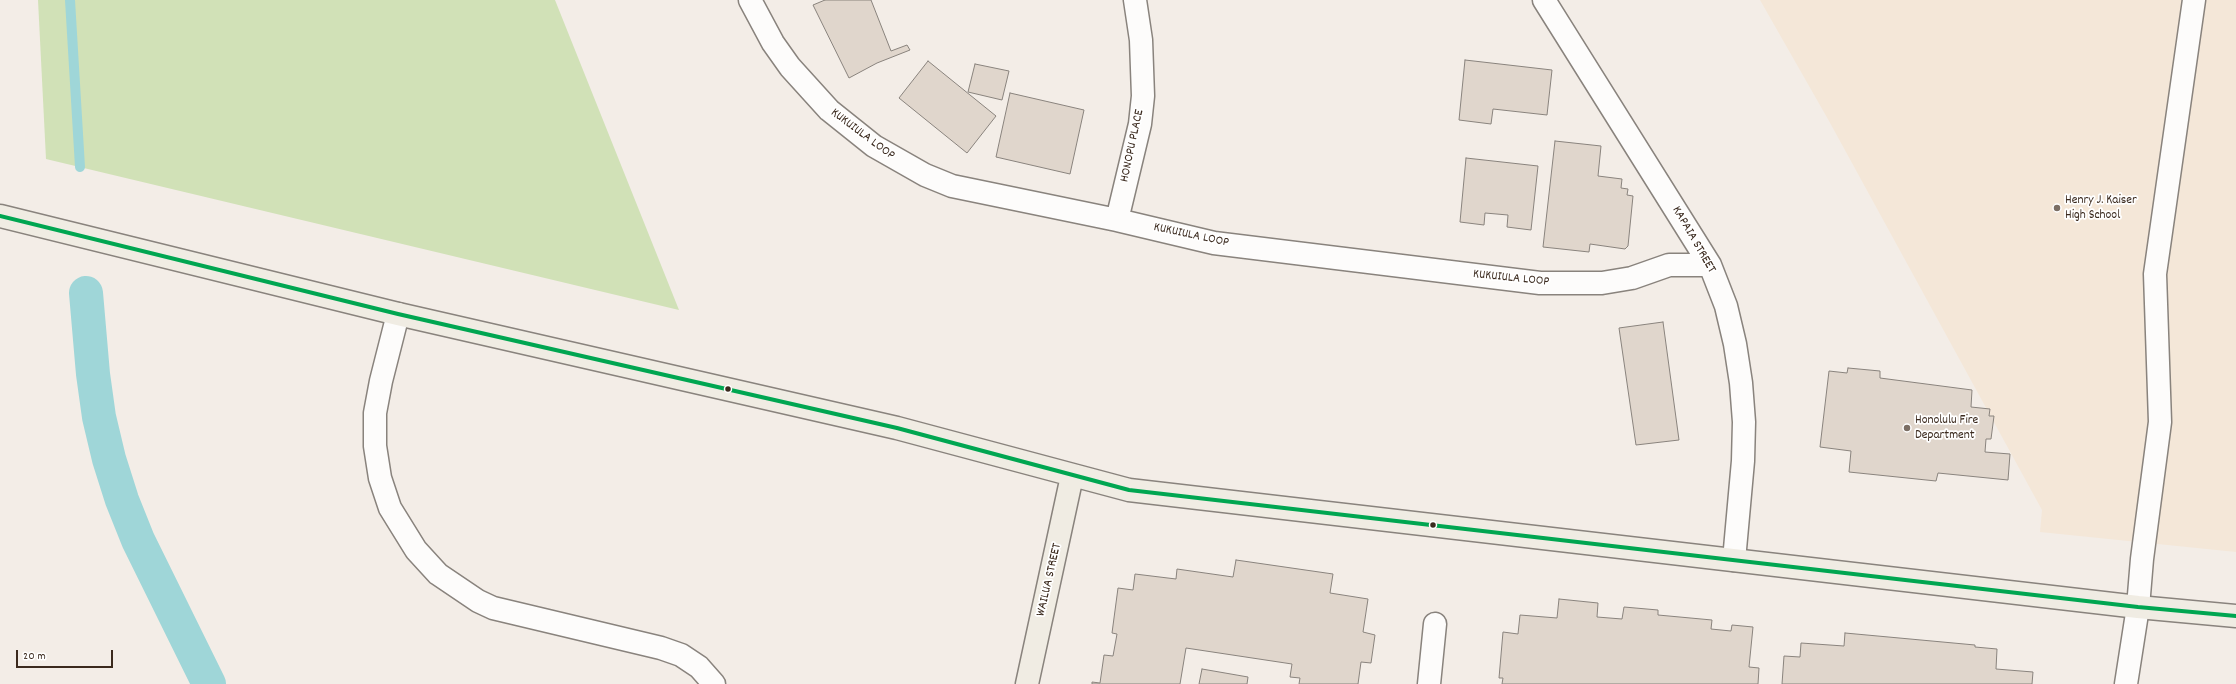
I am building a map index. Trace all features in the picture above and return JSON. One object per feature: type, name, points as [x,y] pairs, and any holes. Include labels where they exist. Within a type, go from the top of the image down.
[{"type":"main road","points":[[0,216],[398,314],[897,428],[1129,490],[2138,607],[2236,616]]},
{"type":"main road","name":"WAILUA STREET","points":[[1027,684],[1072,476]]},
{"type":"street","name":"KUKUIULA LOOP","points":[[750,0],[773,43],[808,89],[851,129],[899,162],[952,186],[1117,220],[1214,243],[1540,283],[1602,282],[1632,278],[1669,265],[1710,265]]},
{"type":"street","name":"HONOPU PLACE","points":[[1117,220],[1140,124],[1143,96],[1142,40],[1135,0]]},
{"type":"street","name":"KAPAIA STREET","points":[[1544,0],[1710,265],[1726,306],[1741,383],[1744,422],[1743,461],[1734,560]]},
{"type":"street","points":[[2126,684],[2138,607],[2142,559],[2160,422],[2155,274],[2194,0]]},
{"type":"street","points":[[398,314],[376,407],[374,446],[380,478],[390,508],[416,550],[438,574],[478,601],[492,608],[661,648],[681,655],[699,667],[714,684]]},
{"type":"street","points":[[1429,684],[1434,624]]},
{"type":"shaded area","name":"Henry J. Kaiser High School","points":[[1760,0],[2236,0],[2236,552],[2040,532],[2042,510],[1829,121]]},
{"type":"green space","points":[[38,0],[555,0],[679,310],[46,159]]},
{"type":"building","points":[[825,0],[871,0],[891,51],[907,45],[910,50],[877,63],[849,78],[813,5]]},
{"type":"building","points":[[1465,60],[1552,70],[1547,115],[1493,109],[1491,124],[1459,120]]},
{"type":"building","points":[[928,61],[996,116],[967,153],[899,98]]},
{"type":"building","points":[[975,64],[1009,71],[1002,100],[968,92]]},
{"type":"building","points":[[1010,93],[1084,110],[1070,174],[996,157]]},
{"type":"building","points":[[1555,141],[1601,146],[1598,176],[1622,179],[1621,188],[1628,189],[1627,195],[1633,196],[1628,246],[1625,249],[1590,244],[1589,252],[1543,247]]},
{"type":"building","points":[[1466,158],[1538,166],[1531,230],[1507,227],[1508,215],[1485,213],[1484,225],[1460,222]]},
{"type":"building","points":[[1663,322],[1679,440],[1636,445],[1619,328]]},
{"type":"building","name":"Honolulu Fire Department","points":[[1848,368],[1880,371],[1880,378],[1972,390],[1971,407],[1990,409],[1989,416],[1994,416],[1991,439],[1986,439],[1985,452],[2010,454],[2008,480],[1938,473],[1936,481],[1849,472],[1851,451],[1820,447],[1829,371],[1847,373]]},
{"type":"building","points":[[1236,560],[1333,574],[1330,593],[1368,599],[1363,632],[1375,635],[1371,663],[1361,662],[1358,684],[1299,684],[1300,678],[1290,677],[1292,664],[1186,648],[1180,684],[1092,684],[1092,682],[1100,683],[1104,655],[1113,656],[1117,634],[1112,633],[1118,588],[1133,590],[1135,574],[1176,579],[1177,569],[1233,577]]},
{"type":"building","points":[[1559,599],[1598,603],[1597,617],[1622,619],[1624,607],[1658,610],[1658,615],[1712,620],[1711,629],[1731,631],[1732,625],[1753,627],[1749,667],[1759,668],[1758,684],[1502,684],[1503,678],[1499,678],[1503,632],[1518,634],[1520,615],[1557,618]]},
{"type":"building","points":[[1845,633],[1975,645],[1975,647],[1997,649],[1996,669],[2033,672],[2032,684],[1782,684],[1784,656],[1800,657],[1801,643],[1844,646]]},
{"type":"building","points":[[1202,669],[1248,677],[1247,684],[1199,684]]},
{"type":"waterway","points":[[70,0],[80,167]]},
{"type":"waterway","points":[[86,293],[93,374],[99,417],[109,459],[122,500],[138,540],[209,684]]},
{"type":"transit line","points":[[0,216],[398,314],[897,428],[1129,490],[2138,607],[2236,616]]},
{"type":"place","name":"Henry J. Kaiser High School","points":[[2057,208]]},
{"type":"place","name":"Honolulu Fire Department","points":[[1907,428]]}]
